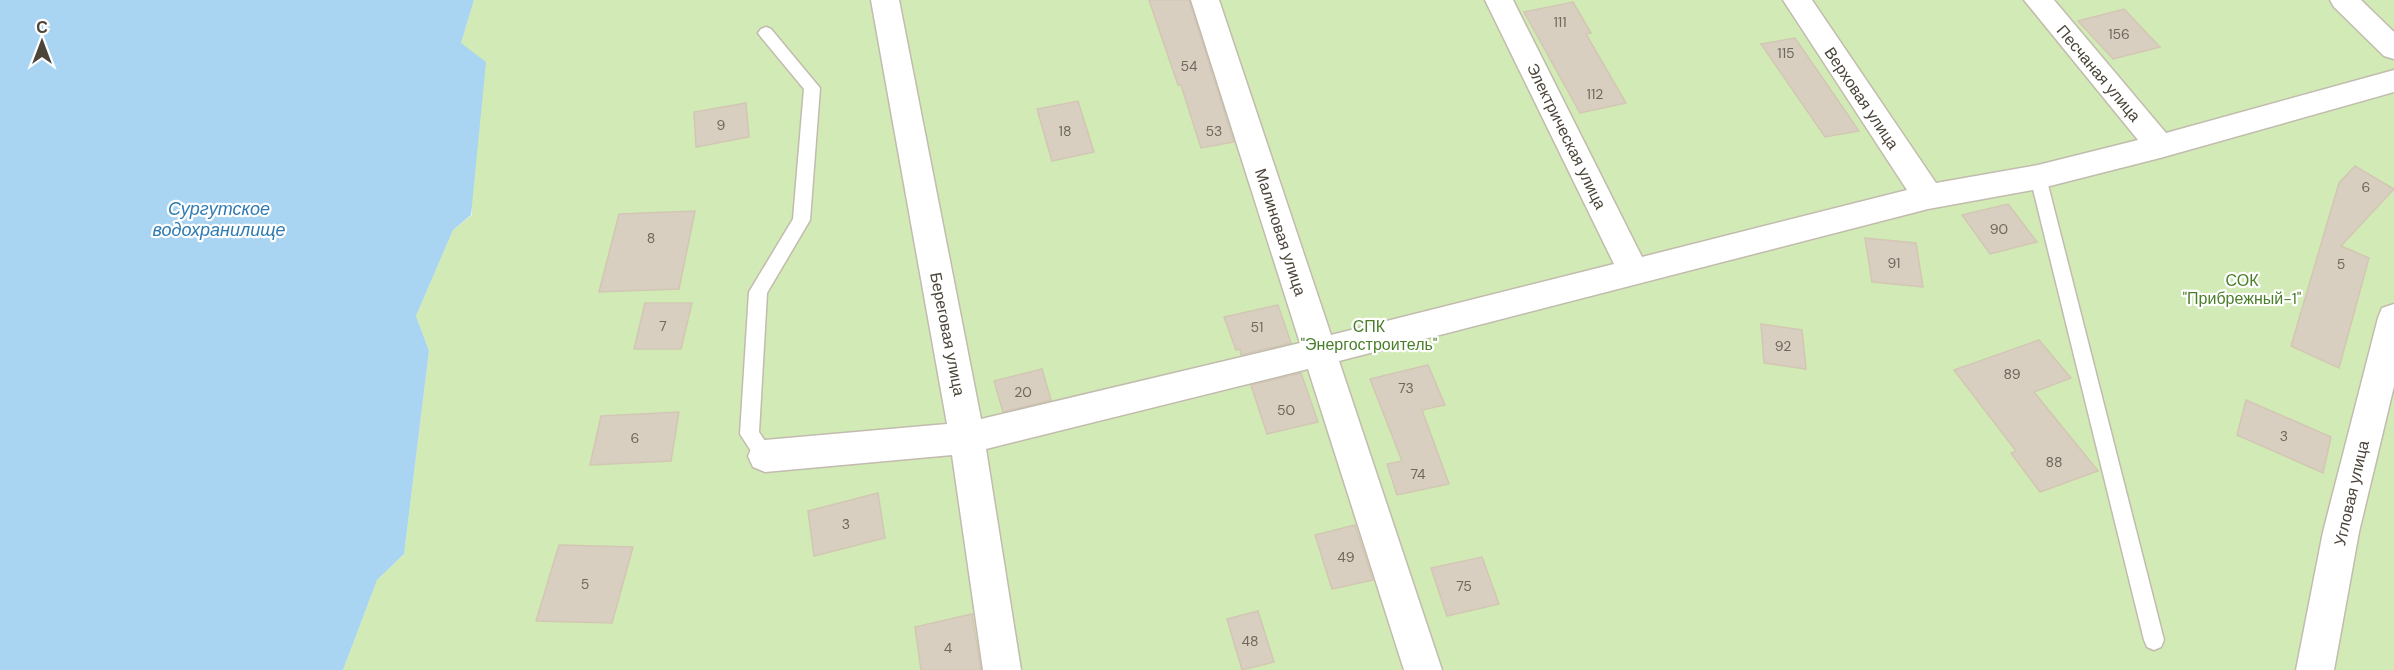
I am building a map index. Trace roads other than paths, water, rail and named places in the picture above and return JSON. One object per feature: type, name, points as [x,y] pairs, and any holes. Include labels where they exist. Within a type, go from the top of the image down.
[{"type":"street","name":"Береговая улица","points":[[885,0],[967,438],[1002,670]]},
{"type":"street","name":"Малиновая улица","points":[[1205,0],[1423,670]]},
{"type":"street","name":"Электрическая улица","points":[[1499,0],[1634,272]]},
{"type":"street","name":"Верховая улица","points":[[1797,0],[1928,197]]},
{"type":"street","name":"Песчаная улица","points":[[2038,0],[2160,146]]},
{"type":"street","points":[[2344,0],[2394,49]]},
{"type":"street","points":[[765,456],[967,438],[1321,352],[1928,197],[2037,177],[2160,146],[2394,81]]},
{"type":"street","name":"Угловая улица","points":[[2315,670],[2341,532],[2394,318]]},
{"type":"lane","points":[[765,456],[749,434],[758,292],[801,220],[812,88],[766,33]]},
{"type":"lane","points":[[2037,177],[2154,640]]},
{"type":"water","name":"Сургутское водохранилище","points":[[0,0],[474,0],[461,43],[486,62],[471,215],[453,230],[416,316],[429,351],[404,554],[377,580],[343,670],[0,670]]},
{"type":"park label","name":"СОК \"Прибрежный-1\"","points":[[2242,289]]},
{"type":"park label","name":"СПК \"Энергостроитель\"","points":[[1369,335]]}]
